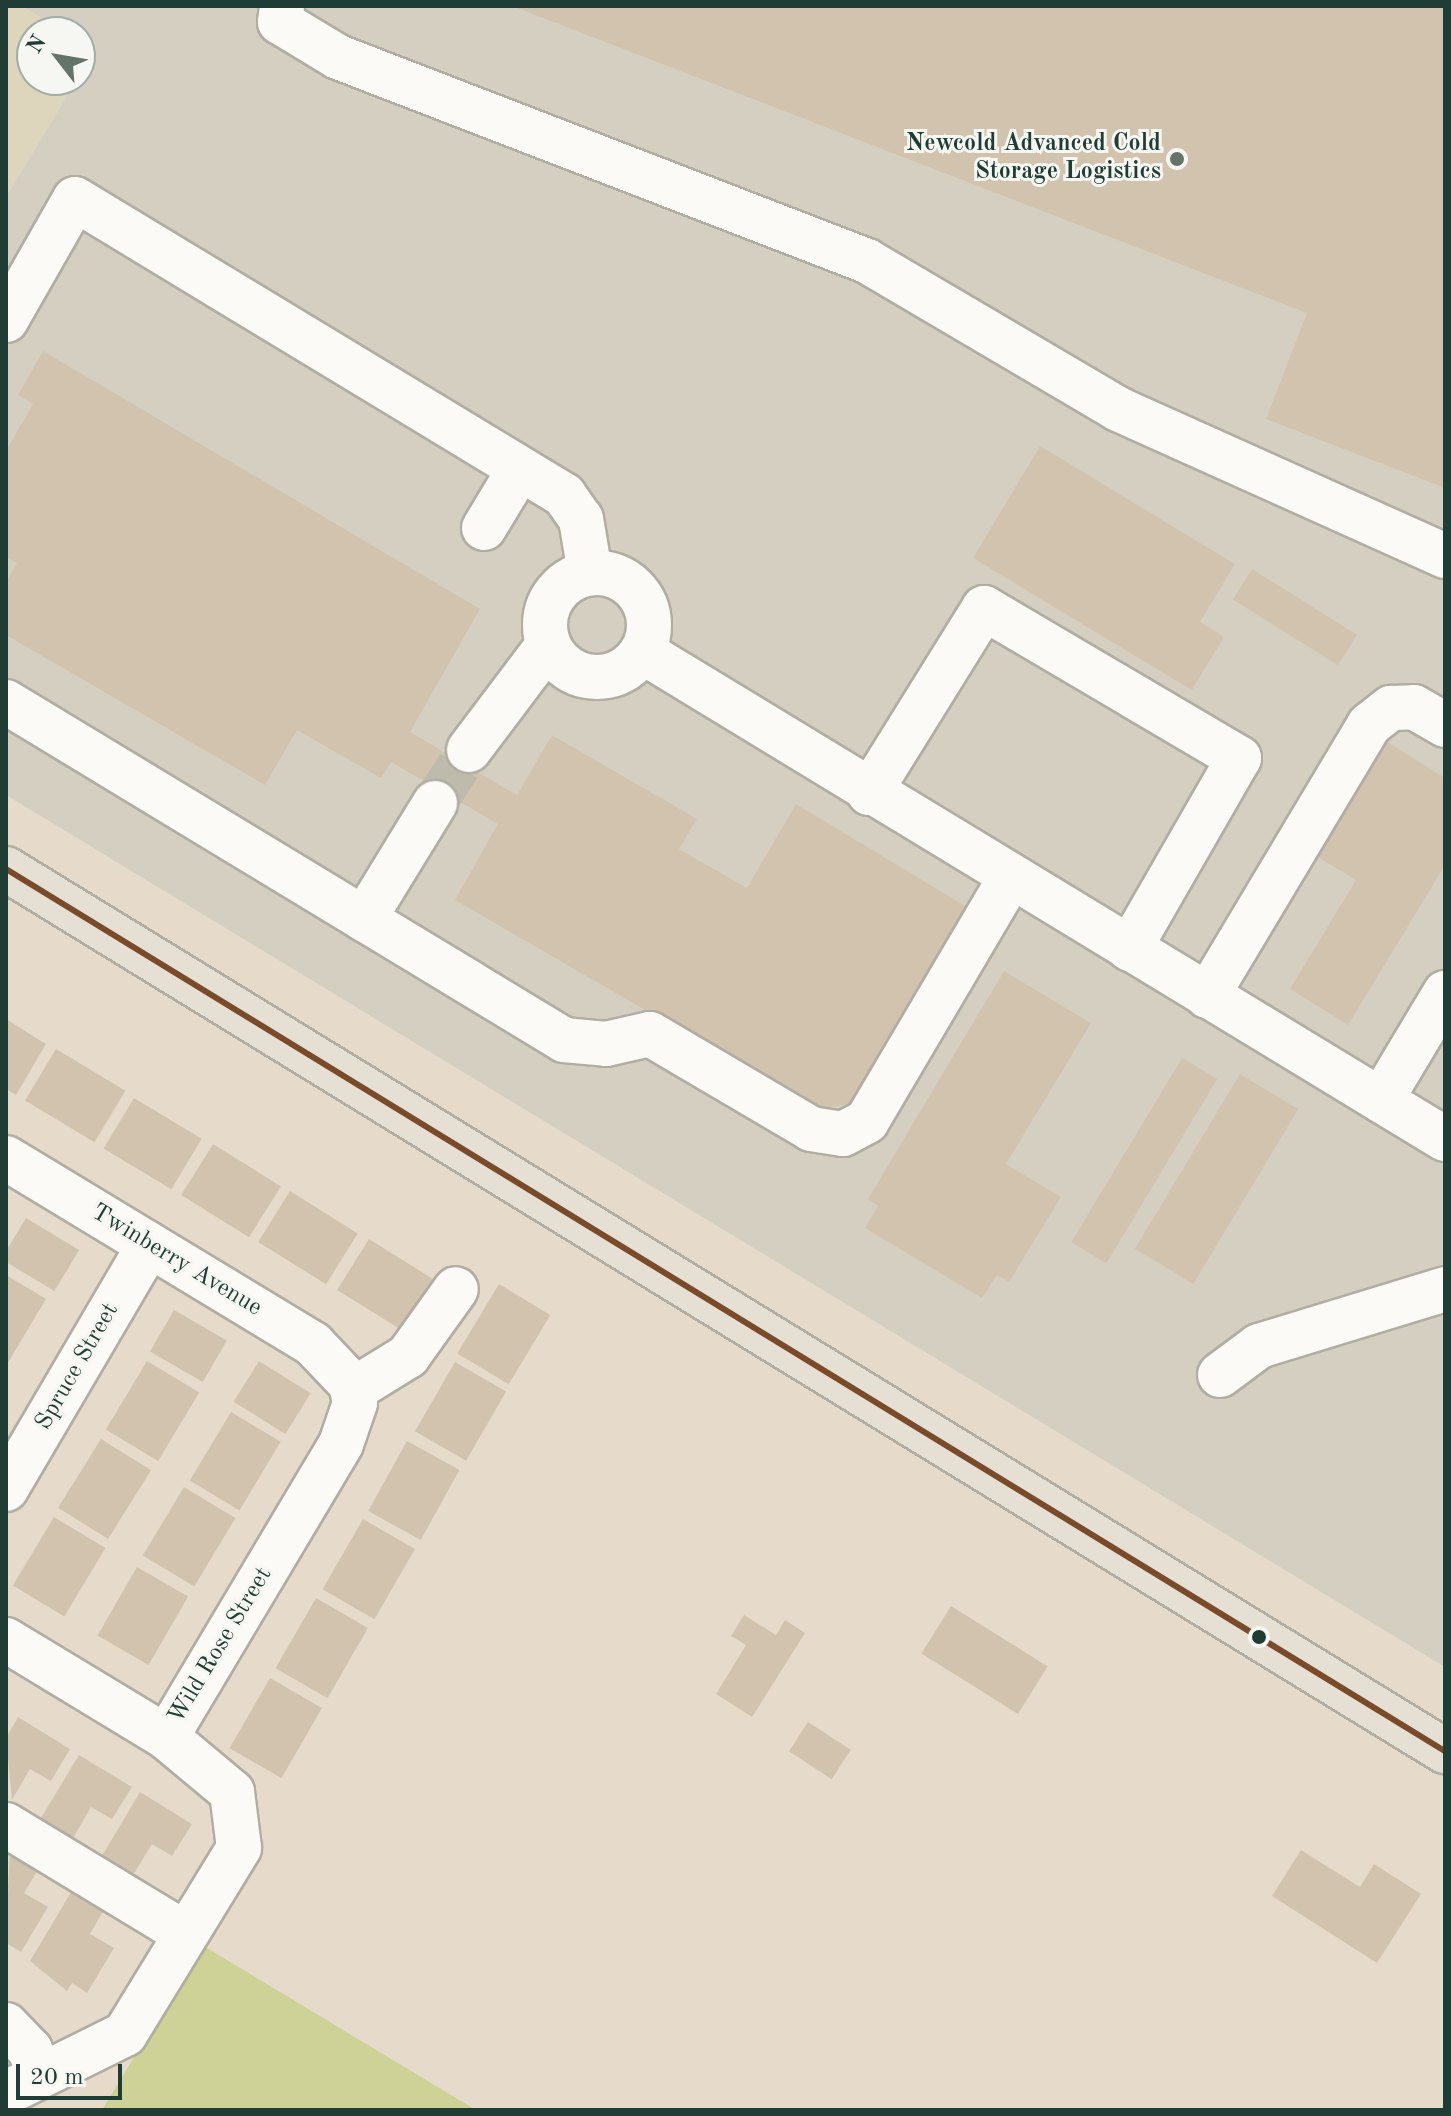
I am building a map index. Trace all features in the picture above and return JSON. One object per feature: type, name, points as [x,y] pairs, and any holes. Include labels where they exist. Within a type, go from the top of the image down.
[{"type":"main road","points":[[6,869],[1445,1751]]},
{"type":"street","points":[[282,6],[280,22],[338,57],[867,261],[1118,409],[1445,556]]},
{"type":"street","points":[[6,320],[75,199],[564,495],[581,519],[590,573]]},
{"type":"street","points":[[484,528],[519,470]]},
{"type":"street","points":[[469,750],[548,645],[551,599],[590,573],[619,577],[641,596],[650,624],[643,652],[601,678],[569,670],[548,645]]},
{"type":"street","points":[[869,793],[984,608],[1239,758],[1129,949]]},
{"type":"street","points":[[643,652],[869,793],[1445,1139]]},
{"type":"street","points":[[6,702],[564,1040],[606,1044],[650,1034],[811,1129],[843,1134],[867,1121],[1010,878]]},
{"type":"street","points":[[1207,996],[1369,725],[1391,708],[1414,707],[1445,725]]},
{"type":"street","points":[[364,919],[435,803]]},
{"type":"street","points":[[1381,1100],[1445,993]]},
{"type":"street","name":"Twinberry Avenue","points":[[6,1158],[313,1344],[347,1380]]},
{"type":"street","name":"Spruce Street","points":[[6,1489],[149,1245]]},
{"type":"street","points":[[347,1380],[408,1356],[456,1289]]},
{"type":"street","points":[[1220,1375],[1259,1346],[1445,1289]]},
{"type":"street","name":"Wild Rose Street","points":[[23,2084],[125,2034],[239,1848],[241,1818],[223,1782],[166,1737],[341,1444],[347,1380]]},
{"type":"street","points":[[6,1640],[166,1737]]},
{"type":"street","points":[[6,1825],[186,1934]]},
{"type":"street","points":[[6,2025],[30,2050],[23,2084]]},
{"type":"shaded area","points":[[6,6],[22,6],[39,16],[16,16],[16,96],[67,96],[6,197]]},
{"type":"shaded area","points":[[22,6],[1445,6],[1445,1667],[6,795],[6,197],[67,96],[96,96],[96,16],[39,16]]},
{"type":"green space","points":[[202,1945],[476,2110],[102,2110]]},
{"type":"building","name":"Newcold Advanced Cold Storage Logistics","points":[[512,6],[1445,6],[1445,488],[1266,419],[1307,313]]},
{"type":"building","points":[[43,351],[480,609],[410,732],[517,795],[552,735],[697,819],[679,849],[747,888],[796,804],[972,910],[861,1101],[818,1110],[455,900],[498,824],[391,762],[381,778],[297,730],[265,785],[6,635],[6,582],[17,563],[6,557],[6,451],[33,404],[18,395]]},
{"type":"building","points":[[1040,446],[1235,564],[1200,622],[1224,637],[1192,690],[973,558]]},
{"type":"building","points":[[1252,569],[1357,635],[1338,665],[1233,600]]},
{"type":"building","points":[[1384,740],[1445,778],[1445,865],[1348,1025],[1290,989],[1356,880],[1308,851]]},
{"type":"building","points":[[1004,971],[1091,1023],[1006,1164],[1061,1197],[1009,1282],[997,1275],[982,1298],[865,1228],[878,1206],[868,1199]]},
{"type":"building","points":[[6,1019],[46,1044],[16,1095],[6,1089]]},
{"type":"building","points":[[56,1049],[125,1091],[95,1142],[25,1100]]},
{"type":"building","points":[[1182,1058],[1217,1079],[1106,1263],[1071,1242]]},
{"type":"building","points":[[1240,1074],[1298,1109],[1193,1284],[1135,1249]]},
{"type":"building","points":[[134,1098],[202,1139],[171,1189],[104,1149]]},
{"type":"building","points":[[213,1144],[281,1186],[249,1237],[181,1195]]},
{"type":"building","points":[[290,1191],[358,1233],[326,1284],[258,1242]]},
{"type":"building","points":[[26,1218],[79,1250],[54,1291],[6,1262],[6,1251]]},
{"type":"building","points":[[369,1239],[437,1281],[405,1332],[337,1290]]},
{"type":"building","points":[[6,1275],[46,1299],[6,1366]]},
{"type":"building","points":[[499,1284],[550,1315],[509,1384],[457,1353]]},
{"type":"building","points":[[174,1310],[227,1340],[203,1382],[150,1352]]},
{"type":"building","points":[[147,1361],[199,1392],[158,1461],[106,1430]]},
{"type":"building","points":[[259,1361],[311,1393],[285,1434],[234,1402]]},
{"type":"building","points":[[455,1362],[506,1392],[466,1461],[415,1431]]},
{"type":"building","points":[[231,1412],[281,1442],[240,1510],[190,1481]]},
{"type":"building","points":[[101,1439],[151,1470],[108,1539],[58,1508]]},
{"type":"building","points":[[407,1441],[459,1470],[421,1540],[368,1511]]},
{"type":"building","points":[[184,1487],[235,1518],[194,1586],[143,1556]]},
{"type":"building","points":[[54,1517],[105,1548],[64,1616],[13,1586]]},
{"type":"building","points":[[363,1519],[415,1549],[374,1619],[323,1589]]},
{"type":"building","points":[[137,1567],[188,1596],[149,1665],[98,1635]]},
{"type":"building","points":[[316,1598],[368,1628],[327,1698],[276,1668]]},
{"type":"building","points":[[951,1606],[1048,1666],[1018,1714],[921,1653]]},
{"type":"building","points":[[744,1615],[776,1635],[785,1620],[805,1633],[752,1717],[716,1694],[746,1645],[731,1636]]},
{"type":"building","points":[[270,1678],[322,1708],[281,1778],[230,1748]]},
{"type":"building","points":[[18,1717],[70,1749],[51,1781],[30,1769],[12,1800],[6,1738]]},
{"type":"building","points":[[808,1722],[851,1750],[832,1779],[789,1751]]},
{"type":"building","points":[[79,1755],[132,1787],[112,1819],[91,1807],[73,1838],[41,1818]]},
{"type":"building","points":[[140,1792],[192,1824],[172,1856],[152,1844],[133,1875],[102,1856]]},
{"type":"building","points":[[10,1844],[42,1863],[24,1893],[48,1907],[21,1952],[6,1943]]},
{"type":"building","points":[[1301,1850],[1360,1887],[1374,1864],[1421,1894],[1377,1963],[1272,1896]]},
{"type":"building","points":[[76,1884],[108,1903],[90,1934],[114,1948],[87,1993],[72,1983],[67,1991],[30,1961]]},
{"type":"tunnel","points":[[435,803],[469,750]]},
{"type":"transit line","points":[[6,869],[1445,1751]]},
{"type":"place","name":"Newcold Advanced Cold Storage Logistics","points":[[1177,159]]}]
